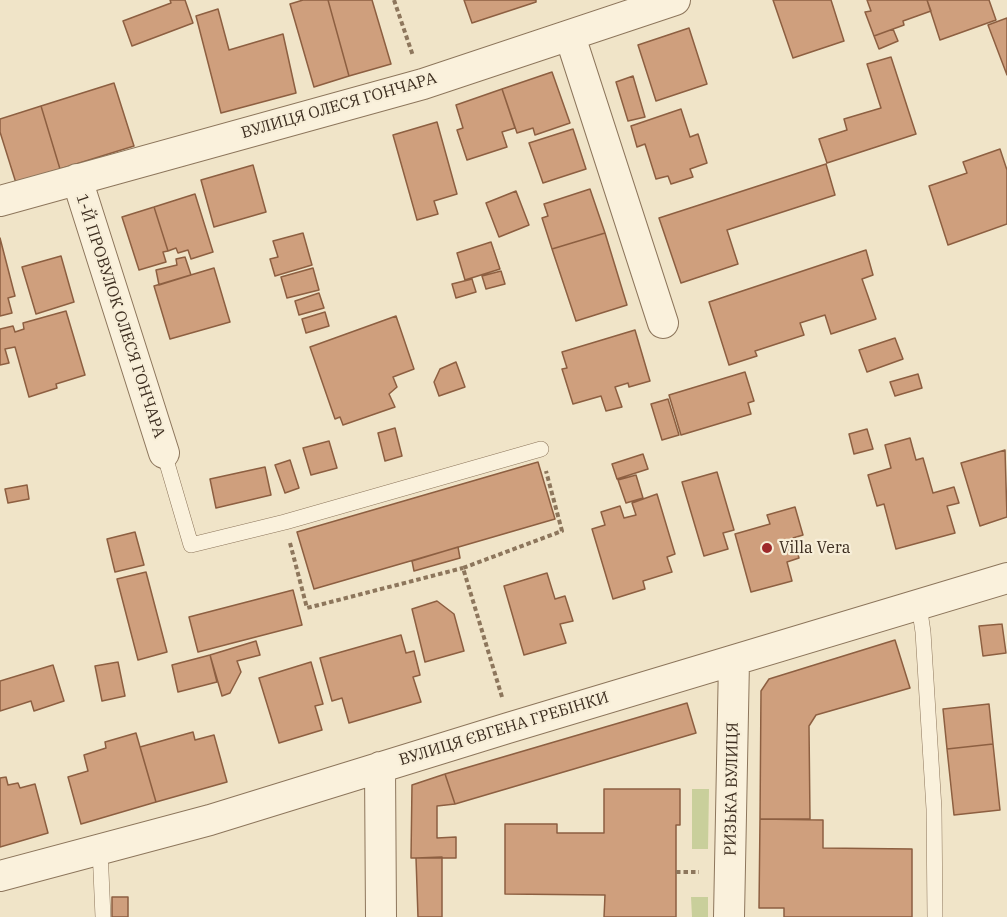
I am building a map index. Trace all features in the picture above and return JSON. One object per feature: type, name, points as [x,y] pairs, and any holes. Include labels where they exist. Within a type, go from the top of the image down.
[{"type":"street","name":"ВУЛИЦЯ ОЛЕСЯ ГОНЧАРА","points":[[0,201],[423,84],[675,0]]},
{"type":"street","points":[[570,36],[663,323]]},
{"type":"street","name":"1-Й ПРОВУЛОК ОЛЕСЯ ГОНЧАРА","points":[[77,179],[164,453]]},
{"type":"street","name":"ВУЛИЦЯ ЄВГЕНА ГРЕБІНКИ","points":[[0,876],[210,819],[1007,580]]},
{"type":"street","name":"РИЗЬКА ВУЛИЦЯ","points":[[729,917],[734,661]]},
{"type":"street","points":[[380,767],[381,917]]},
{"type":"lane","points":[[164,453],[191,545],[285,522],[541,449]]},
{"type":"lane","points":[[919,605],[923,632],[934,809],[935,917]]},
{"type":"lane","points":[[100,849],[103,917]]},
{"type":"path","points":[[394,0],[423,84]]},
{"type":"path","points":[[285,522],[307,608],[463,568],[562,531],[541,449]]},
{"type":"path","points":[[463,568],[499,683],[508,728]]},
{"type":"green space","points":[[692,789],[709,789],[708,849],[692,849]]},
{"type":"green space","points":[[691,897],[708,897],[708,917],[692,917]]},
{"type":"building","points":[[170,0],[185,0],[193,23],[132,46],[123,21],[171,3]]},
{"type":"building","points":[[303,0],[328,0],[349,76],[314,87],[290,4]]},
{"type":"building","points":[[328,0],[372,0],[391,64],[349,76]]},
{"type":"building","points":[[464,0],[536,0],[536,2],[472,23]]},
{"type":"building","points":[[773,0],[831,0],[844,41],[793,58]]},
{"type":"building","points":[[867,0],[927,0],[931,11],[903,21],[904,25],[874,36],[865,12],[871,11]]},
{"type":"building","points":[[927,0],[989,0],[996,20],[940,40]]},
{"type":"building","points":[[218,9],[229,50],[283,34],[296,93],[221,113],[196,16]]},
{"type":"building","points":[[1007,18],[1007,75],[988,25]]},
{"type":"building","points":[[689,28],[707,84],[656,101],[638,45]]},
{"type":"building","points":[[893,29],[898,41],[879,49],[874,36]]},
{"type":"building","points":[[891,57],[916,134],[827,163],[819,139],[847,130],[844,119],[881,108],[867,64]]},
{"type":"building","points":[[552,72],[570,123],[535,135],[533,128],[517,133],[502,89]]},
{"type":"building","points":[[633,76],[645,117],[628,121],[616,82]]},
{"type":"building","points":[[114,83],[134,146],[60,169],[41,106]]},
{"type":"building","points":[[502,89],[515,128],[502,132],[507,147],[467,160],[457,130],[463,128],[456,105]]},
{"type":"building","points":[[41,106],[60,169],[16,183],[0,132],[0,119]]},
{"type":"building","points":[[681,109],[690,137],[698,134],[707,163],[690,169],[693,177],[671,184],[668,176],[656,179],[645,144],[637,147],[631,126]]},
{"type":"building","points":[[437,122],[457,194],[434,201],[438,214],[417,220],[393,135]]},
{"type":"building","points":[[573,129],[586,169],[543,183],[529,143]]},
{"type":"building","points":[[1000,149],[1007,170],[1007,224],[948,245],[929,186],[967,173],[963,162]]},
{"type":"building","points":[[826,164],[835,195],[727,230],[738,264],[681,283],[659,218]]},
{"type":"building","points":[[253,165],[266,212],[214,227],[201,180]]},
{"type":"building","points":[[590,189],[605,233],[552,249],[542,218],[548,216],[544,204]]},
{"type":"building","points":[[516,191],[529,225],[499,237],[486,203]]},
{"type":"building","points":[[195,194],[213,252],[191,259],[188,250],[178,253],[176,248],[168,251],[154,207]]},
{"type":"building","points":[[154,207],[168,251],[163,252],[166,262],[139,270],[122,217]]},
{"type":"building","points":[[303,233],[312,265],[275,276],[270,259],[278,257],[273,241]]},
{"type":"building","points":[[605,233],[627,305],[576,321],[552,249]]},
{"type":"building","points":[[0,238],[15,296],[8,298],[12,313],[0,316]]},
{"type":"building","points":[[491,242],[500,269],[465,280],[457,253]]},
{"type":"building","points":[[866,250],[873,275],[862,279],[876,319],[831,334],[825,315],[800,323],[804,335],[755,351],[757,356],[729,365],[709,302]]},
{"type":"building","points":[[61,256],[74,302],[36,314],[22,267]]},
{"type":"building","points":[[185,257],[191,275],[159,285],[156,270],[177,265],[176,259]]},
{"type":"building","points":[[214,268],[230,322],[170,339],[154,286]]},
{"type":"building","points":[[313,268],[319,290],[287,298],[281,277]]},
{"type":"building","points":[[501,271],[505,284],[486,289],[482,276]]},
{"type":"building","points":[[472,279],[476,292],[456,298],[452,284]]},
{"type":"building","points":[[319,293],[324,308],[299,315],[295,301]]},
{"type":"building","points":[[66,311],[85,375],[56,384],[57,388],[29,397],[15,347],[5,349],[9,363],[0,365],[0,329],[13,326],[15,332],[24,329],[23,323]]},
{"type":"building","points":[[325,312],[329,326],[306,333],[302,319]]},
{"type":"building","points":[[396,316],[414,369],[393,377],[397,387],[389,394],[395,407],[343,425],[340,417],[335,419],[310,347]]},
{"type":"building","points":[[635,330],[650,381],[629,387],[628,383],[615,387],[622,407],[606,411],[601,396],[573,404],[562,369],[567,368],[562,352]]},
{"type":"building","points":[[895,338],[903,359],[867,372],[859,350]]},
{"type":"building","points":[[456,362],[465,387],[439,396],[434,382],[440,369]]},
{"type":"building","points":[[745,372],[754,401],[748,403],[751,414],[681,435],[669,395]]},
{"type":"building","points":[[918,374],[922,388],[895,396],[890,382]]},
{"type":"building","points":[[668,399],[679,435],[662,440],[651,404]]},
{"type":"building","points":[[395,428],[402,456],[385,461],[378,433]]},
{"type":"building","points":[[867,429],[873,449],[854,454],[849,434]]},
{"type":"building","points":[[910,438],[916,460],[923,458],[933,493],[954,487],[959,503],[947,506],[955,533],[896,549],[884,504],[877,506],[868,475],[891,468],[885,445]]},
{"type":"building","points":[[329,441],[337,468],[311,475],[303,448]]},
{"type":"building","points":[[1005,450],[1007,517],[980,526],[961,463]]},
{"type":"building","points":[[643,454],[648,469],[617,479],[612,464]]},
{"type":"building","points":[[290,460],[299,488],[285,493],[275,465]]},
{"type":"building","points":[[538,462],[555,519],[314,589],[297,532]]},
{"type":"building","points":[[265,467],[271,495],[216,508],[210,479]]},
{"type":"building","points":[[717,472],[734,530],[723,533],[728,549],[704,556],[682,482]]},
{"type":"building","points":[[636,475],[643,498],[626,503],[618,480]]},
{"type":"building","points":[[27,485],[29,499],[8,503],[5,489]]},
{"type":"building","points":[[657,494],[675,554],[667,557],[672,572],[643,581],[645,589],[613,599],[592,529],[605,525],[601,512],[620,506],[624,518],[636,515],[632,503]]},
{"type":"building","name":"Villa Vera","points":[[795,507],[803,535],[793,538],[799,558],[787,562],[792,581],[751,592],[735,534],[770,524],[767,515]]},
{"type":"building","points":[[135,532],[144,565],[115,572],[107,539]]},
{"type":"building","points":[[458,547],[460,558],[414,571],[412,561]]},
{"type":"building","points":[[146,572],[167,652],[138,660],[117,579]]},
{"type":"building","points":[[547,573],[555,599],[565,596],[573,621],[560,624],[566,643],[524,655],[504,586]]},
{"type":"building","points":[[293,590],[302,625],[198,652],[189,617]]},
{"type":"building","points":[[437,601],[454,614],[464,651],[425,662],[412,609]]},
{"type":"building","points":[[1002,624],[1006,653],[983,656],[979,626]]},
{"type":"building","points":[[401,635],[406,653],[414,651],[420,675],[413,677],[421,702],[349,723],[342,698],[332,701],[320,658]]},
{"type":"building","points":[[895,640],[910,688],[816,715],[809,726],[810,819],[760,819],[761,691],[769,679]]},
{"type":"building","points":[[256,641],[260,655],[237,661],[241,672],[230,693],[222,696],[210,655]]},
{"type":"building","points":[[210,655],[217,682],[178,692],[172,665]]},
{"type":"building","points":[[118,662],[125,696],[102,701],[95,666]]},
{"type":"building","points":[[311,662],[323,704],[315,706],[322,730],[279,743],[259,678]]},
{"type":"building","points":[[53,665],[64,701],[34,711],[31,701],[0,711],[0,681]]},
{"type":"building","points":[[687,703],[696,733],[455,804],[445,774]]},
{"type":"building","points":[[989,704],[993,744],[947,749],[943,709]]},
{"type":"building","points":[[193,732],[195,740],[214,735],[227,782],[156,802],[140,747]]},
{"type":"building","points":[[136,733],[156,802],[81,824],[68,777],[88,771],[84,755],[106,748],[105,742]]},
{"type":"building","points":[[993,744],[1000,810],[954,815],[947,749]]},
{"type":"building","points":[[445,774],[455,804],[437,806],[437,838],[456,837],[456,858],[411,858],[412,785]]},
{"type":"building","points":[[6,777],[8,785],[18,783],[20,788],[35,784],[48,833],[0,847],[0,778]]},
{"type":"building","points":[[604,789],[680,789],[680,825],[676,825],[676,917],[604,917],[605,895],[505,894],[505,824],[557,824],[557,833],[604,833]]},
{"type":"building","points":[[760,819],[823,820],[823,848],[912,849],[912,917],[784,917],[784,908],[759,908]]},
{"type":"building","points":[[442,857],[442,917],[418,917],[416,858]]},
{"type":"building","points":[[112,897],[128,897],[128,917],[112,917]]},
{"type":"place","name":"Villa Vera","points":[[767,548]]}]
